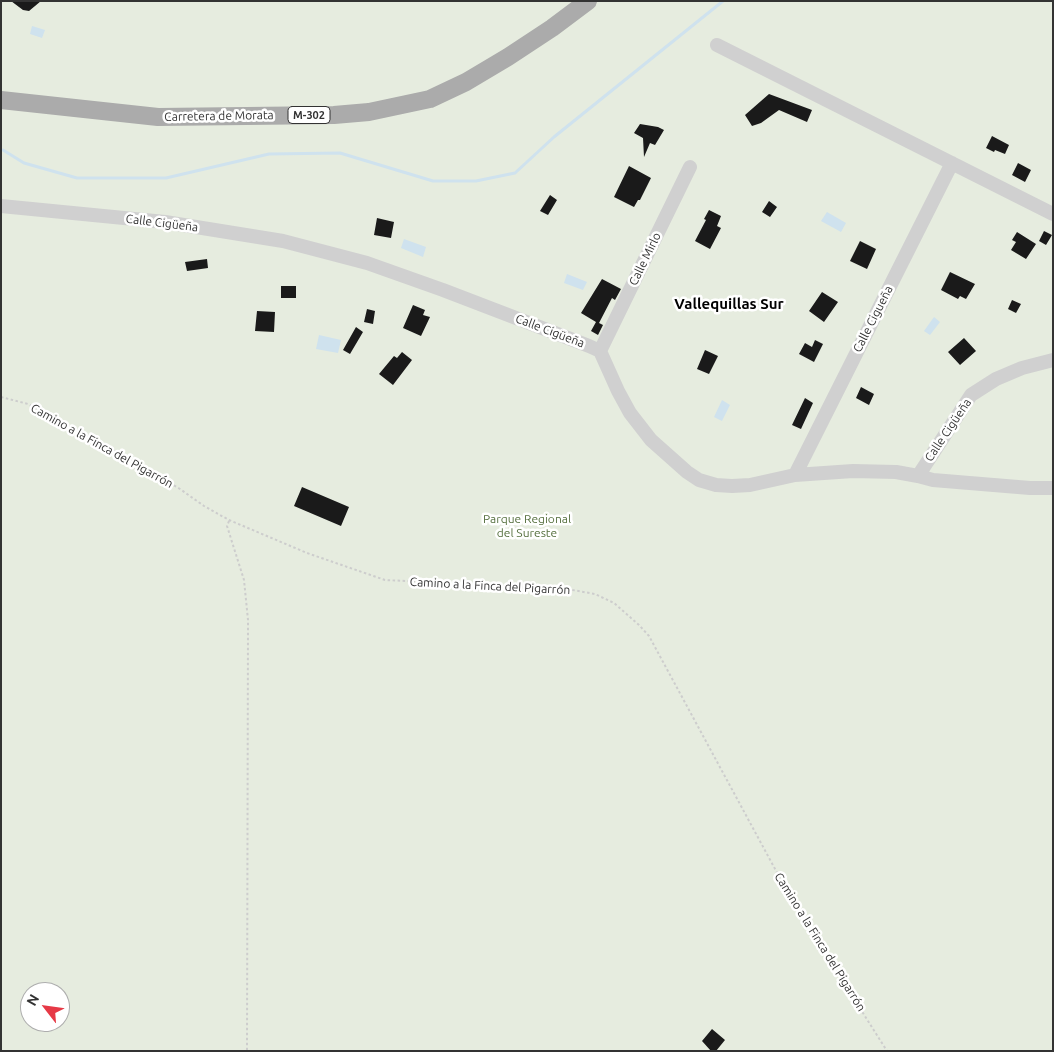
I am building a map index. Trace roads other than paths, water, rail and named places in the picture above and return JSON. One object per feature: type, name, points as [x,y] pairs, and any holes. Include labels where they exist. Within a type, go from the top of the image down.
[{"type":"main road","name":"Carretera de Morata","points":[[1,100],[158,117],[334,115],[369,112],[430,99],[466,82],[516,52],[588,1]]},
{"type":"street","points":[[717,45],[1053,214]]},
{"type":"street","name":"Calle Cigueña","points":[[795,475],[952,163]]},
{"type":"street","name":"Calle Mirlo","points":[[600,351],[690,166]]},
{"type":"street","name":"Calle Cigüeña","points":[[1,206],[166,222],[283,241],[367,264],[443,290],[600,351],[630,413],[651,440],[687,472],[699,480],[716,485],[750,485],[795,475],[853,471],[896,472],[918,476],[971,395],[1004,375],[1053,360]]},
{"type":"street","points":[[918,476],[933,480],[1030,488],[1053,488]]},
{"type":"water","points":[[32,26],[45,30],[42,38],[30,34]]},
{"type":"water","points":[[827,212],[846,223],[841,232],[821,221]]},
{"type":"water","points":[[404,239],[426,247],[423,257],[401,248]]},
{"type":"water","points":[[567,274],[587,282],[583,290],[564,283]]},
{"type":"water","points":[[934,317],[940,322],[930,335],[924,331]]},
{"type":"water","points":[[319,335],[341,340],[338,353],[316,349]]},
{"type":"water","points":[[722,400],[730,405],[722,421],[714,417]]},
{"type":"waterway","points":[[3,150],[24,163],[77,178],[166,178],[269,154],[340,153],[433,181],[476,181],[515,173],[554,137],[723,1]]},
{"type":"district","name":"Vallequillas Sur","points":[[729,304]]},
{"type":"park label","name":"Parque Regional del Sureste","points":[[527,526]]}]
